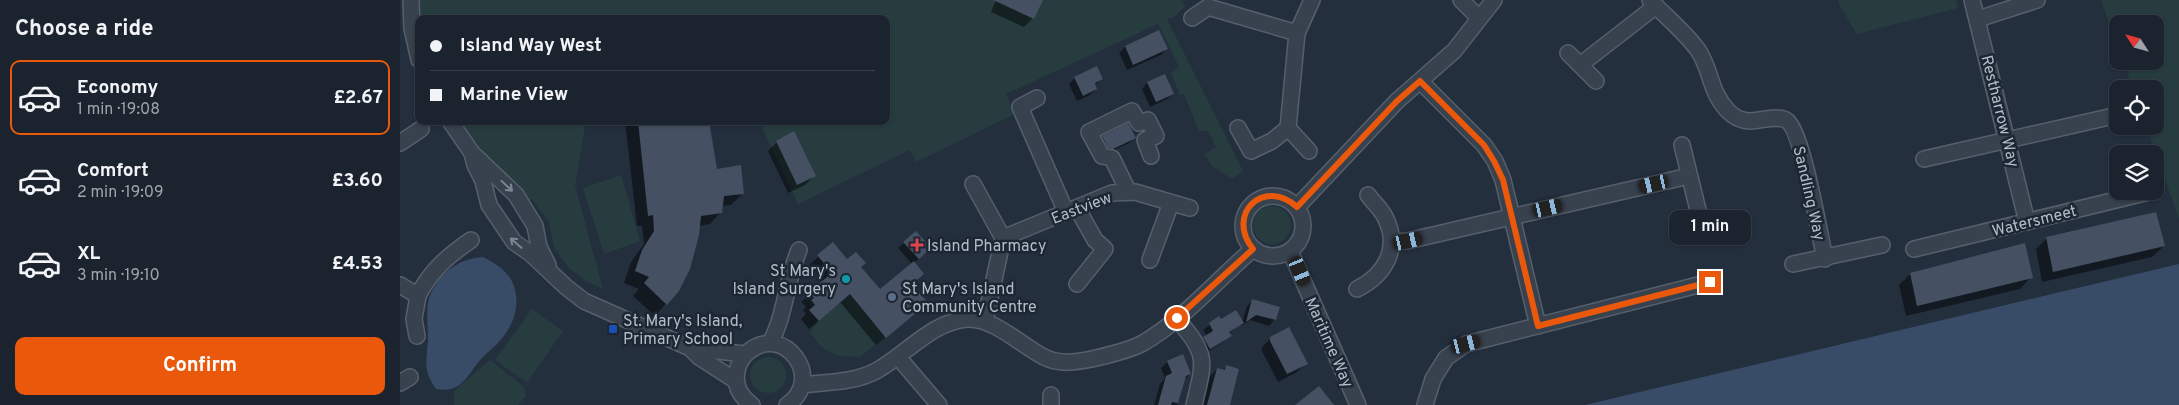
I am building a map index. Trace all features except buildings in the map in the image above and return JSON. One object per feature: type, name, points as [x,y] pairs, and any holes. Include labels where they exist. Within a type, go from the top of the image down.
[{"type":"street","points":[[411,0],[412,28],[415,42]]},
{"type":"street","points":[[1238,128],[1251,151],[1272,141],[1288,128],[1296,33],[1312,0]]},
{"type":"street","points":[[1461,0],[1479,18]]},
{"type":"street","points":[[1297,207],[1397,101],[1454,51],[1494,0]]},
{"type":"street","name":"Restharrow Way","points":[[1972,0],[2027,222]]},
{"type":"street","points":[[1978,19],[2037,0]]},
{"type":"street","points":[[1580,65],[1653,3]]},
{"type":"street","name":"Sandling Way","points":[[1653,3],[1697,49],[1707,67],[1714,92],[1729,112],[1753,122],[1776,119],[1787,121],[1794,129],[1803,156],[1825,259]]},
{"type":"street","points":[[1192,18],[1208,7],[1296,33]]},
{"type":"street","points":[[1568,53],[1596,81]]},
{"type":"street","points":[[1420,81],[1484,145],[1494,161],[1503,180],[1538,326]]},
{"type":"street","points":[[1037,98],[1020,107],[1072,210],[1096,240],[1106,249],[1077,284]]},
{"type":"street","points":[[1128,191],[1112,158],[1102,156],[1089,132],[1129,105],[1139,123],[1148,120],[1156,136],[1145,140],[1151,156]]},
{"type":"street","points":[[1924,159],[2109,117]]},
{"type":"street","points":[[453,125],[472,153],[516,195],[535,226],[541,252],[553,275]]},
{"type":"street","points":[[1288,128],[1310,150]]},
{"type":"street","points":[[400,143],[421,129]]},
{"type":"street","points":[[1682,145],[1698,210]]},
{"type":"street","points":[[472,153],[483,181],[489,205],[506,233],[571,292],[588,303],[690,348],[745,354]]},
{"type":"street","points":[[1392,242],[1408,241],[1689,176]]},
{"type":"street","points":[[973,184],[1002,238],[985,321]]},
{"type":"street","name":"Eastview","points":[[1002,238],[1112,193],[1128,191],[1190,208]]},
{"type":"street","points":[[1357,289],[1372,282],[1390,256],[1392,242],[1385,218],[1368,195]]},
{"type":"street","points":[[1275,196],[1290,200],[1302,216],[1302,235],[1297,244],[1281,255],[1271,256],[1253,249],[1243,232],[1244,217],[1252,204],[1260,198],[1275,196]]},
{"type":"street","name":"Watersmeet","points":[[1914,249],[2116,200]]},
{"type":"street","points":[[1150,260],[1172,202]]},
{"type":"street","points":[[418,336],[414,319],[418,296],[423,286],[440,264],[471,240]]},
{"type":"street","name":"Sandling Way","points":[[1793,264],[1825,259],[1882,245]]},
{"type":"street","points":[[802,385],[846,381],[874,372],[898,357],[937,327],[968,319],[985,321],[1046,358],[1070,363],[1108,356],[1143,343],[1177,318],[1253,249]]},
{"type":"street","points":[[770,344],[778,329],[794,262],[799,250]]},
{"type":"street","name":"Maritime Way","points":[[1290,250],[1358,405]]},
{"type":"street","points":[[1425,405],[1433,379],[1446,358],[1466,344],[1710,282]]},
{"type":"street","points":[[400,285],[418,296]]},
{"type":"street","points":[[1177,318],[1194,338],[1202,355],[1202,372],[1194,405]]},
{"type":"street","points":[[752,405],[739,391],[736,381],[739,362],[745,354],[761,345],[770,344],[780,345],[796,356],[803,375],[802,385],[798,394],[787,405]]},
{"type":"street","points":[[690,348],[699,357],[736,381]]},
{"type":"street","points":[[898,357],[939,405]]},
{"type":"green space","points":[[418,0],[1182,0],[1185,6],[1174,17],[1167,19],[1243,171],[1232,179],[1211,165],[1205,154],[1216,147],[1208,131],[1199,131],[1184,94],[1180,95],[1171,73],[1179,67],[1158,24],[1006,94],[1015,114],[916,162],[910,150],[798,204],[761,125],[890,125],[890,15],[419,15]]},
{"type":"green space","points":[[1839,0],[1956,0],[1958,8],[1857,34],[1838,3]]},
{"type":"green space","points":[[2101,0],[2179,0],[2179,219],[2164,177],[2164,145],[2153,145],[2149,135],[2164,135],[2164,80],[2130,80],[2126,70],[2164,70],[2164,15],[2109,15],[2109,23]]},
{"type":"green space","points":[[463,125],[585,125],[575,185],[603,289],[587,282],[569,268],[554,248],[549,222],[532,199],[526,204],[491,164]]},
{"type":"green space","points":[[621,175],[640,241],[604,254],[583,188]]},
{"type":"green space","points":[[1272,206],[1286,211],[1291,225],[1286,239],[1272,244],[1258,239],[1253,225],[1258,211]]},
{"type":"green space","points":[[850,294],[886,337],[859,357],[842,356],[830,352],[820,345],[810,332],[819,321]]},
{"type":"green space","points":[[532,309],[563,331],[527,383],[495,360]]},
{"type":"green space","points":[[768,357],[775,358],[781,362],[785,368],[785,382],[781,388],[775,392],[768,393],[761,392],[755,388],[751,382],[750,375],[751,368],[755,362],[761,358]]},
{"type":"green space","points":[[490,360],[524,387],[526,396],[518,405],[454,405],[454,391]]},
{"type":"water","points":[[483,257],[503,270],[511,279],[516,296],[515,314],[512,323],[500,341],[483,357],[464,381],[453,388],[445,390],[436,389],[426,365],[428,338],[427,307],[431,294],[435,285],[455,265],[473,258]]},
{"type":"water","points":[[2179,264],[2179,405],[1585,405],[2145,272]]},
{"type":"place","name":"Island Pharmacy","points":[[917,245]]},
{"type":"place","name":"St Mary's Island Surgery","points":[[846,279]]},
{"type":"place","name":"St Mary's Island Community Centre","points":[[892,297]]},
{"type":"place","name":"St. Mary's Island, Primary School","points":[[613,329]]},
{"type":"route","points":[[1177,318],[1253,249],[1243,232],[1246,212],[1252,204],[1260,198],[1280,196],[1290,200],[1297,207],[1353,150],[1397,101],[1420,81],[1484,145],[1494,161],[1503,180],[1538,326],[1710,282]]}]
